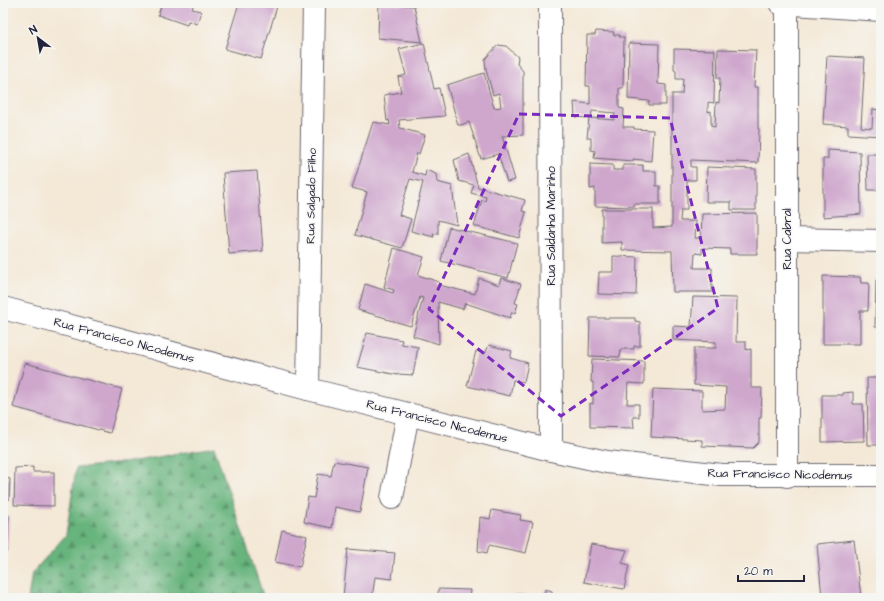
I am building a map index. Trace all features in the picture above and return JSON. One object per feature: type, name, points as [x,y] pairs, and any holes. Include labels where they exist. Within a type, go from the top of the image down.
[{"type":"street","name":"Rua Salgado Filho","points":[[308,389],[314,3]]},
{"type":"street","name":"Rua Saldanha Marinho","points":[[550,3],[551,450]]},
{"type":"street","points":[[780,3],[881,10]]},
{"type":"street","name":"Rua Cabral","points":[[787,476],[788,3]]},
{"type":"street","points":[[787,239],[881,241]]},
{"type":"street","name":"Rua Francisco Nicodemus","points":[[3,308],[308,389],[551,450],[607,462],[658,469],[722,475],[881,475]]},
{"type":"street","points":[[392,498],[408,414]]},
{"type":"highlighted area","points":[[519,114],[670,118],[718,308],[561,416],[429,309]]},
{"type":"green space","points":[[214,447],[264,598],[129,598],[120,596],[117,598],[28,598],[32,573],[66,535],[76,468],[130,462]]},
{"type":"building","points":[[162,3],[194,3],[192,9],[201,11],[197,24],[188,21],[187,25],[158,15]]},
{"type":"building","points":[[239,3],[278,3],[261,59],[225,49]]},
{"type":"building","points":[[379,3],[414,6],[422,42],[378,38]]},
{"type":"building","points":[[596,31],[614,32],[613,35],[620,35],[619,37],[624,37],[623,88],[619,88],[619,108],[624,109],[623,127],[653,130],[651,161],[594,158],[595,151],[591,150],[591,138],[587,138],[589,118],[575,117],[574,102],[590,104],[590,86],[586,86],[587,35],[595,35]],"holes":[[[592,111],[615,113],[614,120],[591,118]]]},
{"type":"building","points":[[424,43],[434,89],[439,88],[445,116],[399,120],[400,128],[425,135],[419,154],[417,153],[412,172],[425,176],[426,170],[436,174],[437,182],[452,186],[457,225],[438,220],[438,234],[433,234],[434,237],[411,231],[423,182],[410,179],[399,215],[411,219],[402,248],[355,235],[367,192],[352,188],[373,122],[390,125],[389,120],[387,121],[384,95],[401,92],[398,77],[406,75],[399,49]]},
{"type":"building","points":[[629,43],[659,44],[658,84],[666,85],[666,105],[649,105],[649,101],[628,99]]},
{"type":"building","points":[[498,45],[506,46],[518,57],[517,64],[523,71],[523,135],[502,136],[515,180],[507,182],[498,154],[481,159],[469,122],[458,125],[447,85],[484,73],[494,108],[501,107],[499,93],[493,95],[486,70],[485,59]]},
{"type":"building","points":[[674,49],[715,50],[714,103],[708,102],[708,112],[711,111],[711,126],[715,127],[716,102],[719,103],[720,78],[717,78],[718,49],[756,50],[754,87],[758,87],[758,163],[691,160],[691,167],[696,167],[696,180],[687,180],[687,210],[681,210],[680,221],[696,221],[695,238],[701,238],[702,214],[757,213],[757,254],[730,254],[730,249],[702,248],[702,254],[695,253],[694,268],[712,268],[712,292],[673,292],[672,251],[622,250],[622,242],[602,243],[602,209],[653,209],[653,228],[672,227],[672,94],[682,94],[683,79],[676,79],[676,71],[674,70]]},
{"type":"building","points":[[827,56],[865,58],[861,127],[872,128],[873,109],[881,110],[881,136],[848,134],[848,126],[823,124]]},
{"type":"building","points":[[828,150],[860,152],[861,214],[823,217],[823,159],[828,159]]},
{"type":"building","points":[[469,154],[478,187],[525,200],[522,211],[526,212],[519,238],[474,226],[482,200],[485,201],[486,197],[471,193],[474,185],[459,181],[454,160]]},
{"type":"building","points":[[867,154],[881,154],[881,190],[868,190]]},
{"type":"building","points":[[590,164],[613,165],[613,170],[623,170],[623,165],[643,165],[643,171],[656,171],[656,186],[660,186],[660,204],[634,204],[634,207],[595,206],[595,188],[590,189]]},
{"type":"building","points":[[707,167],[756,169],[756,210],[731,210],[731,202],[706,202]]},
{"type":"building","points":[[257,171],[263,251],[229,254],[223,173]]},
{"type":"building","points":[[449,227],[517,243],[508,278],[441,261]]},
{"type":"building","points":[[394,248],[424,257],[418,275],[439,282],[439,285],[475,294],[479,278],[499,285],[501,278],[521,284],[515,303],[518,304],[515,313],[512,312],[510,318],[465,303],[463,309],[438,302],[439,344],[413,336],[423,298],[420,297],[411,326],[358,310],[365,284],[393,293],[394,290],[384,287]]},
{"type":"building","points":[[613,256],[637,257],[636,295],[598,294],[599,272],[613,272]]},
{"type":"building","points":[[823,276],[860,277],[861,283],[869,283],[868,311],[860,311],[860,344],[823,344]]},
{"type":"building","points":[[876,280],[881,280],[881,327],[875,327]]},
{"type":"building","points":[[693,297],[737,298],[736,342],[746,342],[746,350],[751,349],[751,388],[762,388],[761,418],[759,418],[759,442],[753,448],[702,446],[702,440],[651,437],[653,389],[702,391],[702,410],[725,409],[726,387],[694,385],[694,348],[716,348],[716,342],[673,340],[673,326],[691,327]]},
{"type":"building","points":[[590,318],[635,318],[635,321],[640,322],[640,346],[634,346],[634,349],[621,349],[620,357],[589,356]]},
{"type":"building","points":[[367,333],[402,340],[401,344],[418,347],[413,375],[398,375],[357,367]]},
{"type":"building","points":[[489,345],[512,351],[510,358],[528,363],[524,382],[513,380],[510,396],[467,386],[476,351],[485,354]]},
{"type":"building","points":[[592,359],[644,361],[644,384],[628,383],[627,404],[639,404],[639,417],[633,417],[634,428],[590,427],[590,403],[593,404],[593,382],[591,382]]},
{"type":"building","points":[[25,363],[122,389],[110,433],[13,407]]},
{"type":"building","points":[[867,378],[881,378],[881,445],[868,445]]},
{"type":"building","points":[[853,392],[853,404],[863,404],[864,441],[822,442],[822,395],[843,395],[843,393]]},
{"type":"building","points":[[334,461],[368,467],[360,512],[335,507],[332,528],[304,522],[308,497],[314,498],[318,474],[331,476]]},
{"type":"building","points":[[33,467],[33,472],[54,472],[54,506],[14,505],[15,468]]},
{"type":"building","points":[[3,475],[5,478],[10,479],[9,500],[3,499]]},
{"type":"building","points":[[492,510],[521,515],[520,520],[533,522],[526,553],[489,545],[487,553],[478,551],[480,517],[490,519]]},
{"type":"building","points":[[3,514],[9,516],[7,552],[3,551]]},
{"type":"building","points":[[282,530],[307,536],[300,567],[275,562]]},
{"type":"building","points":[[854,540],[861,597],[822,598],[817,544]]},
{"type":"building","points":[[591,544],[627,550],[622,563],[629,565],[624,589],[584,582]]},
{"type":"building","points":[[348,549],[395,553],[392,579],[375,577],[372,598],[343,596]]},
{"type":"building","points":[[438,589],[470,590],[469,598],[438,598]]},
{"type":"building","points":[[545,589],[552,591],[552,596],[566,596],[565,598],[544,598]]},
{"type":"building","points":[[512,595],[537,595],[537,598],[512,598]]}]
